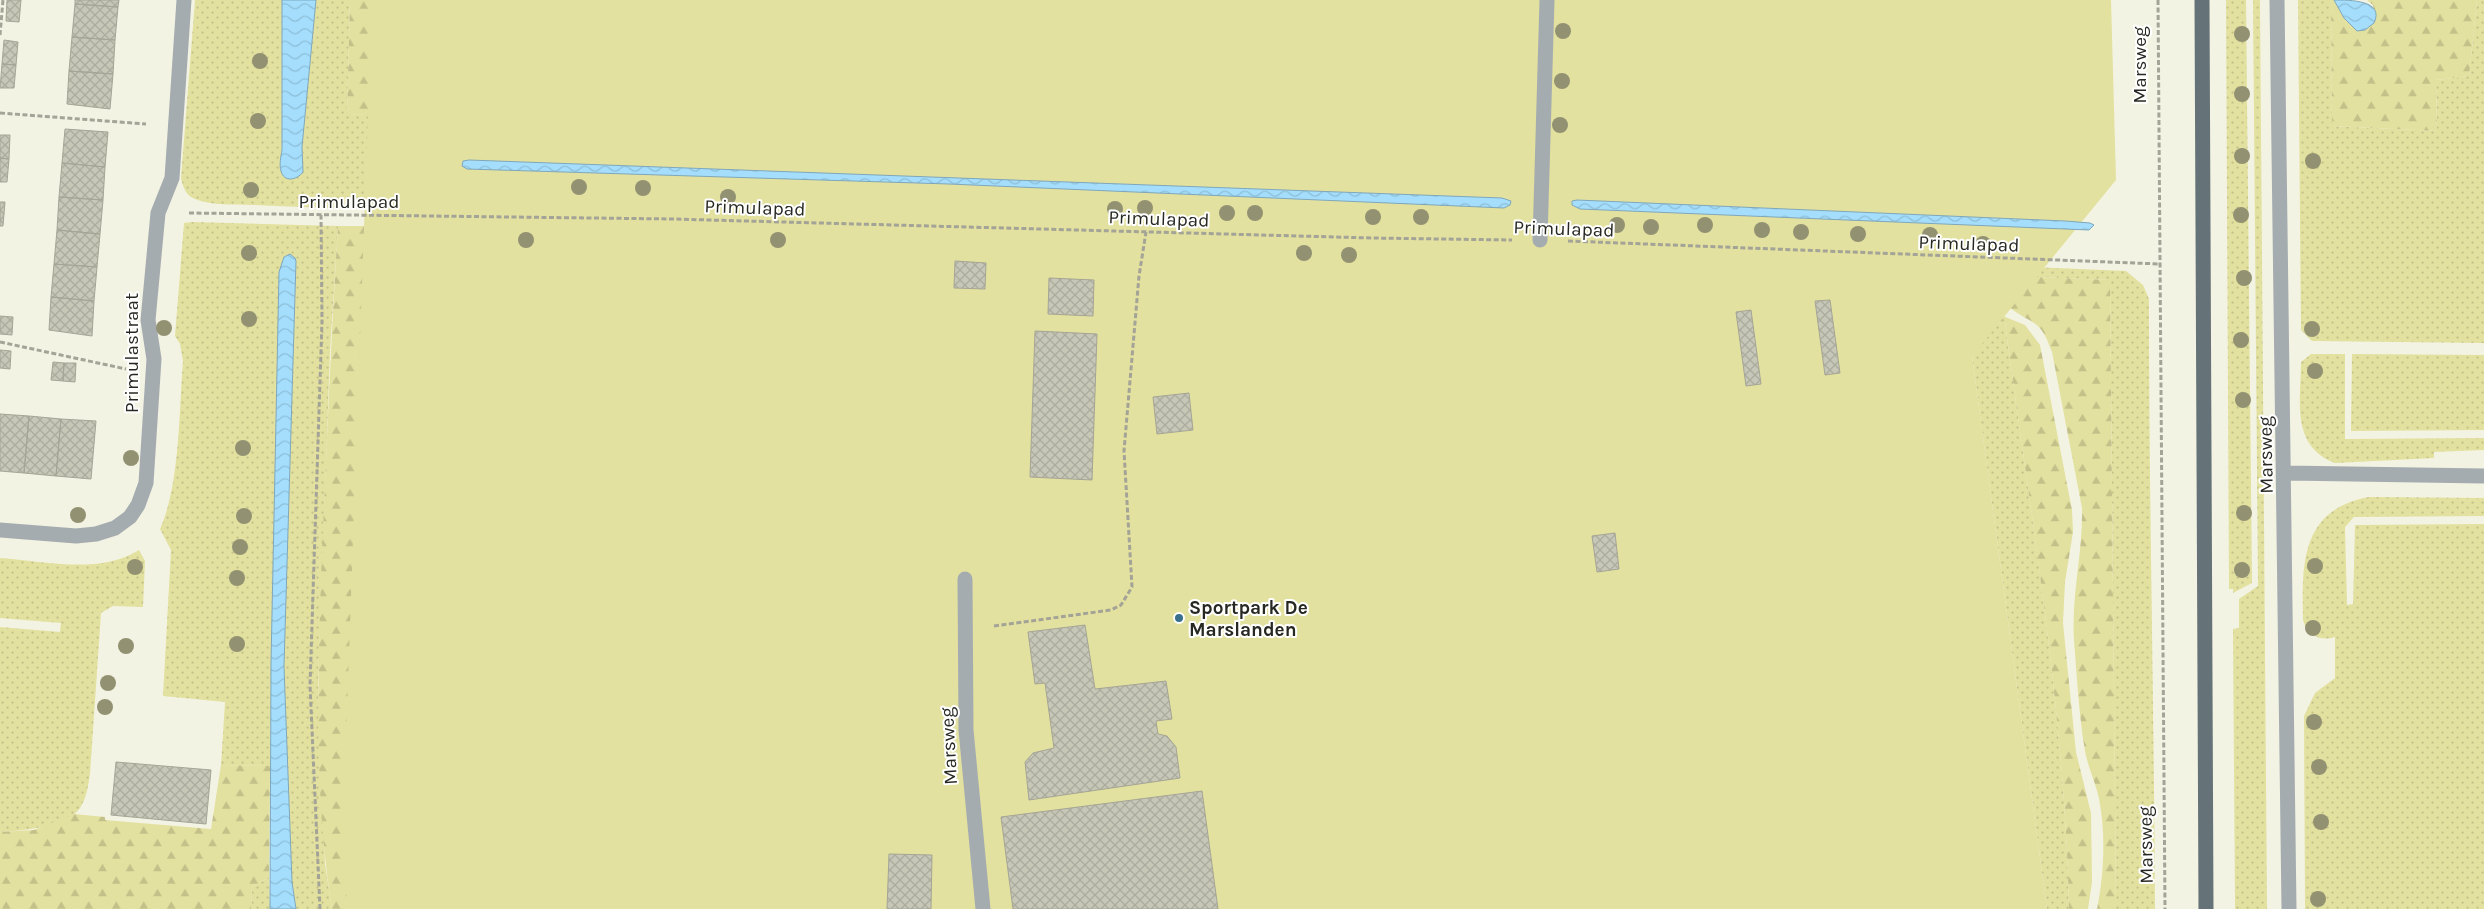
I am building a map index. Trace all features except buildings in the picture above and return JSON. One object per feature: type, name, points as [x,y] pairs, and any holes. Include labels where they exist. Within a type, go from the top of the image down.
[{"type":"main road","points":[[2202,0],[2206,909]]},
{"type":"street","name":"Primulastraat","points":[[0,530],[76,536],[96,534],[115,528],[130,517],[138,505],[146,483],[154,375],[154,359],[148,320],[158,213],[172,178],[184,0]]},
{"type":"street","points":[[1540,240],[1547,0]]},
{"type":"street","name":"Marsweg","points":[[2277,0],[2285,473],[2289,909]]},
{"type":"street","points":[[2285,473],[2484,476]]},
{"type":"street","name":"Marsweg","points":[[965,580],[966,730],[983,909]]},
{"type":"path","points":[[0,35],[3,0]]},
{"type":"path","name":"Marsweg","points":[[2158,0],[2165,909]]},
{"type":"path","points":[[0,113],[176,126]]},
{"type":"path","name":"Primulapad","points":[[158,213],[672,219],[1146,232],[1540,240],[2160,264]]},
{"type":"path","points":[[320,909],[310,685],[322,321],[321,215]]},
{"type":"path","points":[[964,631],[1111,610],[1121,605],[1132,587],[1124,451],[1138,285],[1146,232]]},
{"type":"path","points":[[0,342],[154,375]]},
{"type":"green space","points":[[195,0],[282,0],[282,150],[280,169],[303,172],[302,147],[316,0],[350,0],[347,114],[405,116],[428,207],[340,208],[223,204],[209,203],[189,196],[181,178]]},
{"type":"green space","points":[[350,0],[412,0],[405,117],[347,114]]},
{"type":"green space","name":"Sportpark De Marslanden","points":[[372,0],[2111,0],[2116,180],[1972,356],[2047,909],[352,909],[341,881]]},
{"type":"green space","points":[[2226,0],[2246,0],[2252,583],[2233,593],[2233,589],[2229,589]]},
{"type":"green space","points":[[2253,0],[2260,0],[2267,909],[2235,909],[2233,629],[2239,628],[2239,599],[2258,586]]},
{"type":"green space","points":[[2298,0],[2331,0],[2332,126],[2437,131],[2436,80],[2469,76],[2477,0],[2484,0],[2484,343],[2312,341],[2301,330]]},
{"type":"green space","points":[[2331,0],[2334,0],[2346,21],[2365,30],[2373,22],[2374,16],[2373,5],[2367,0],[2477,0],[2469,76],[2436,80],[2437,131],[2332,126]]},
{"type":"green space","points":[[184,223],[338,226],[330,352],[318,684],[325,864],[332,909],[296,909],[292,882],[284,666],[296,261],[284,257],[279,272],[270,766],[221,765],[225,702],[163,696],[171,550],[160,529],[167,511],[178,447],[183,361],[180,344],[175,336]]},
{"type":"green space","points":[[338,226],[365,226],[408,909],[332,909],[326,865],[319,775],[318,685],[329,388]]},
{"type":"green space","points":[[1616,260],[1874,260],[2126,271],[2143,285],[2149,299],[2155,909],[2116,909],[2110,280]]},
{"type":"green space","points":[[1616,260],[2110,280],[2116,909],[2097,909],[2103,868],[2103,826],[2099,799],[2086,757],[2083,738],[2074,641],[2074,607],[2081,542],[2082,508],[2052,352],[2044,333],[2036,324],[2010,308]]},
{"type":"green space","points":[[2003,316],[2025,325],[2040,345],[2072,510],[2073,532],[2065,582],[2063,623],[2076,752],[2091,813],[2092,882],[2088,909],[2069,909],[2061,762],[2036,542],[2005,323],[1990,325]]},
{"type":"green space","points":[[2005,323],[2036,542],[2054,688],[2066,835],[2069,909],[2047,909],[1972,356],[1990,325]]},
{"type":"green space","points":[[2311,354],[2345,354],[2345,439],[2484,438],[2484,450],[2434,452],[2434,458],[2335,463],[2321,455],[2304,434],[2300,406],[2301,362]]},
{"type":"green space","points":[[2352,354],[2484,355],[2484,430],[2351,431]]},
{"type":"green space","points":[[2369,497],[2484,498],[2484,516],[2354,517],[2345,527],[2347,605],[2353,604],[2355,525],[2484,524],[2484,909],[2305,909],[2304,716],[2315,693],[2335,678],[2335,637],[2324,639],[2315,636],[2308,630],[2303,620],[2305,560],[2310,542],[2318,527],[2329,514],[2346,504]]},
{"type":"green space","points":[[139,550],[145,561],[143,607],[113,606],[101,613],[90,774],[82,804],[74,814],[55,824],[0,832],[0,627],[60,632],[61,623],[0,618],[0,558],[89,564],[124,558]]},
{"type":"green space","points":[[221,765],[270,766],[269,877],[252,887],[251,909],[0,909],[0,832],[34,830],[74,814],[105,817],[105,820],[211,829]]},
{"type":"green space","points":[[269,877],[270,909],[251,909],[252,887]]},
{"type":"water","points":[[282,0],[316,0],[302,147],[303,172],[291,179],[283,175],[280,166],[282,150]]},
{"type":"water","points":[[2334,0],[2357,1],[2370,6],[2375,10],[2374,23],[2365,30],[2357,31],[2344,18]]},
{"type":"water","points":[[463,161],[1502,198],[1511,201],[1510,205],[1504,208],[949,184],[467,169],[462,166]]},
{"type":"water","points":[[1572,201],[2065,221],[2094,225],[2089,230],[1580,209],[1572,205]]},
{"type":"water","points":[[290,254],[296,261],[284,666],[292,882],[296,909],[270,909],[271,663],[279,272],[284,257]]},
{"type":"place","name":"Sportpark De Marslanden","points":[[1179,618]]}]
